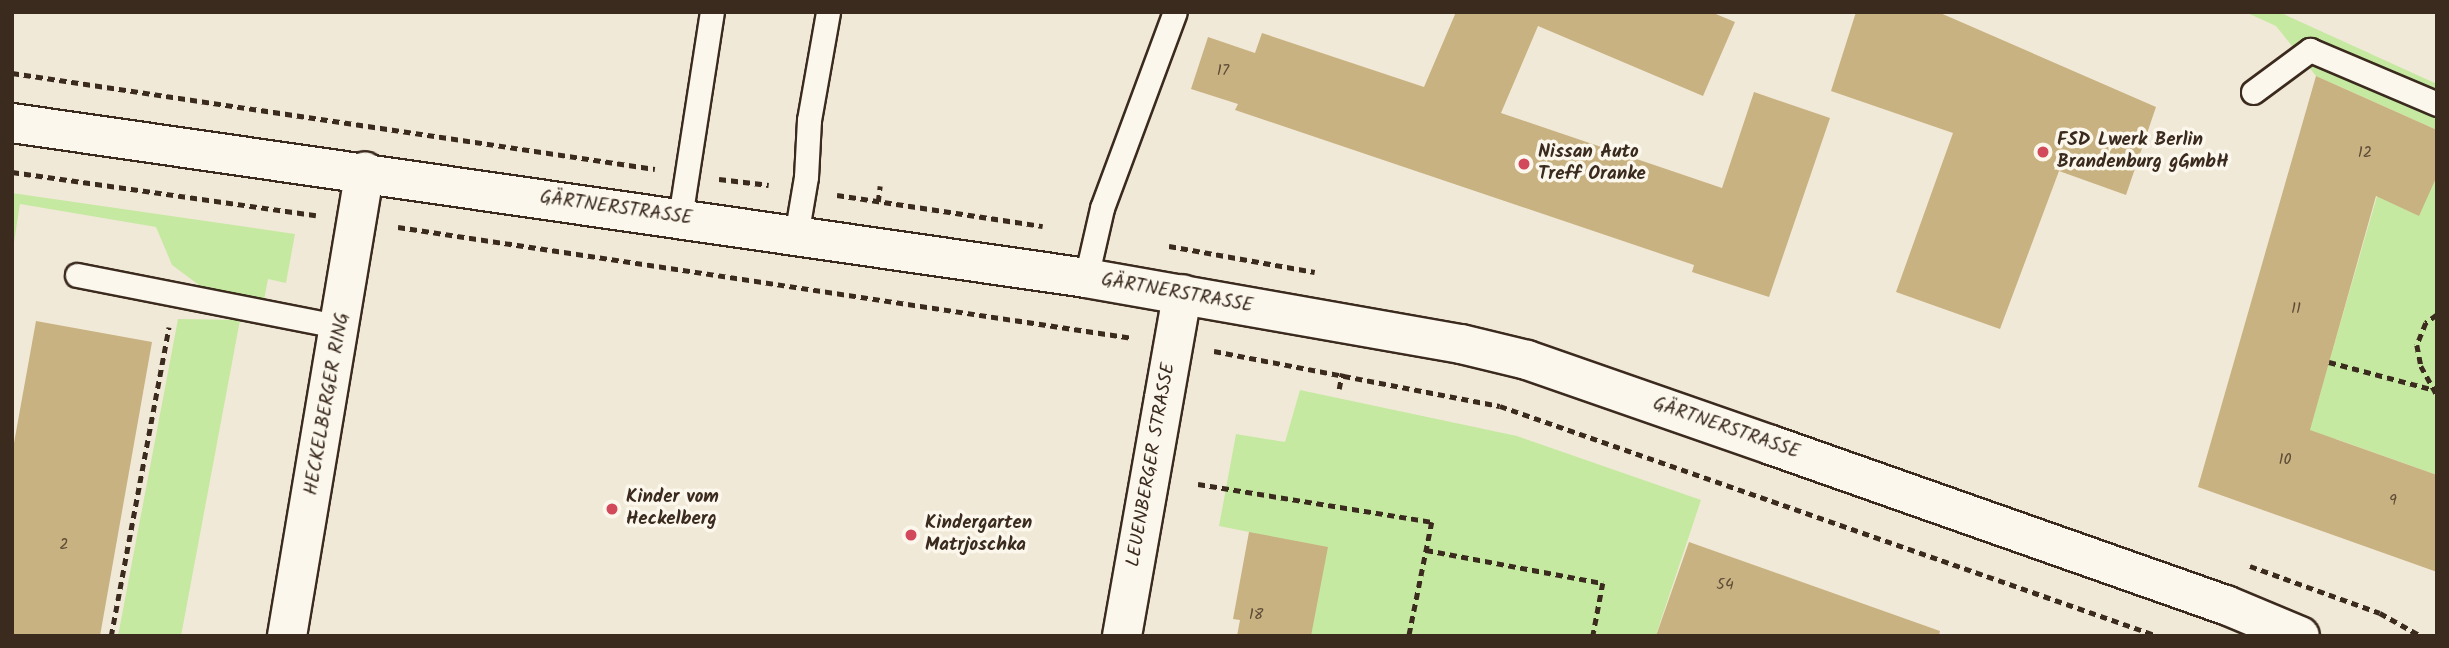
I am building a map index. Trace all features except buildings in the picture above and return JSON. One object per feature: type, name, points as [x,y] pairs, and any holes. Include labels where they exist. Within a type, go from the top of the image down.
[{"type":"street","name":"GÄRTNERSTRASSE","points":[[12,123],[1086,278],[1461,344],[1527,360],[2226,604],[2300,636]]},
{"type":"street","name":"HECKELBERGER RING","points":[[287,636],[342,327],[365,172]]},
{"type":"street","name":"LEUENBERGER STRASSE","points":[[1122,636],[1182,294]]},
{"type":"lane","points":[[680,218],[712,12]]},
{"type":"lane","points":[[796,236],[806,177],[808,120],[828,12]]},
{"type":"lane","points":[[1086,278],[1102,208],[1175,12]]},
{"type":"lane","points":[[2253,92],[2310,50],[2437,104]]},
{"type":"lane","points":[[77,275],[342,327]]},
{"type":"path","points":[[12,172],[358,221],[1174,344],[1500,406],[2158,636]]},
{"type":"path","points":[[876,214],[880,186]]},
{"type":"path","points":[[110,636],[174,295]]},
{"type":"path","points":[[2437,315],[2426,323],[2417,345],[2431,389],[2437,396]]},
{"type":"path","points":[[2329,362],[2431,389]]},
{"type":"path","points":[[1339,388],[1343,367]]},
{"type":"path","points":[[1198,484],[1432,522],[1409,636]]},
{"type":"path","points":[[1426,550],[1603,583],[1593,636]]},
{"type":"green space","points":[[2245,12],[2279,12],[2437,84],[2437,130],[2316,76],[2276,26]]},
{"type":"green space","points":[[2437,176],[2437,475],[2336,439],[2306,442],[2377,196]]},
{"type":"green space","points":[[12,193],[295,234],[286,283],[268,279],[264,300],[203,288],[172,265],[156,227],[20,204],[12,255]]},
{"type":"green space","points":[[178,319],[240,320],[181,636],[118,636]]},
{"type":"green space","points":[[1300,390],[1517,436],[1701,500],[1657,632],[1668,636],[1311,636],[1249,532],[1219,526],[1236,434],[1285,442]]},
{"type":"place","name":"FSD Lwerk Berlin Brandenburg gGmbH","points":[[2043,152]]},
{"type":"place","name":"Nissan Auto Treff Oranke","points":[[1524,164]]},
{"type":"place","name":"Kinder vom Heckelberg","points":[[612,509]]},
{"type":"place","name":"Kindergarten Matrjoschka","points":[[911,535]]}]
